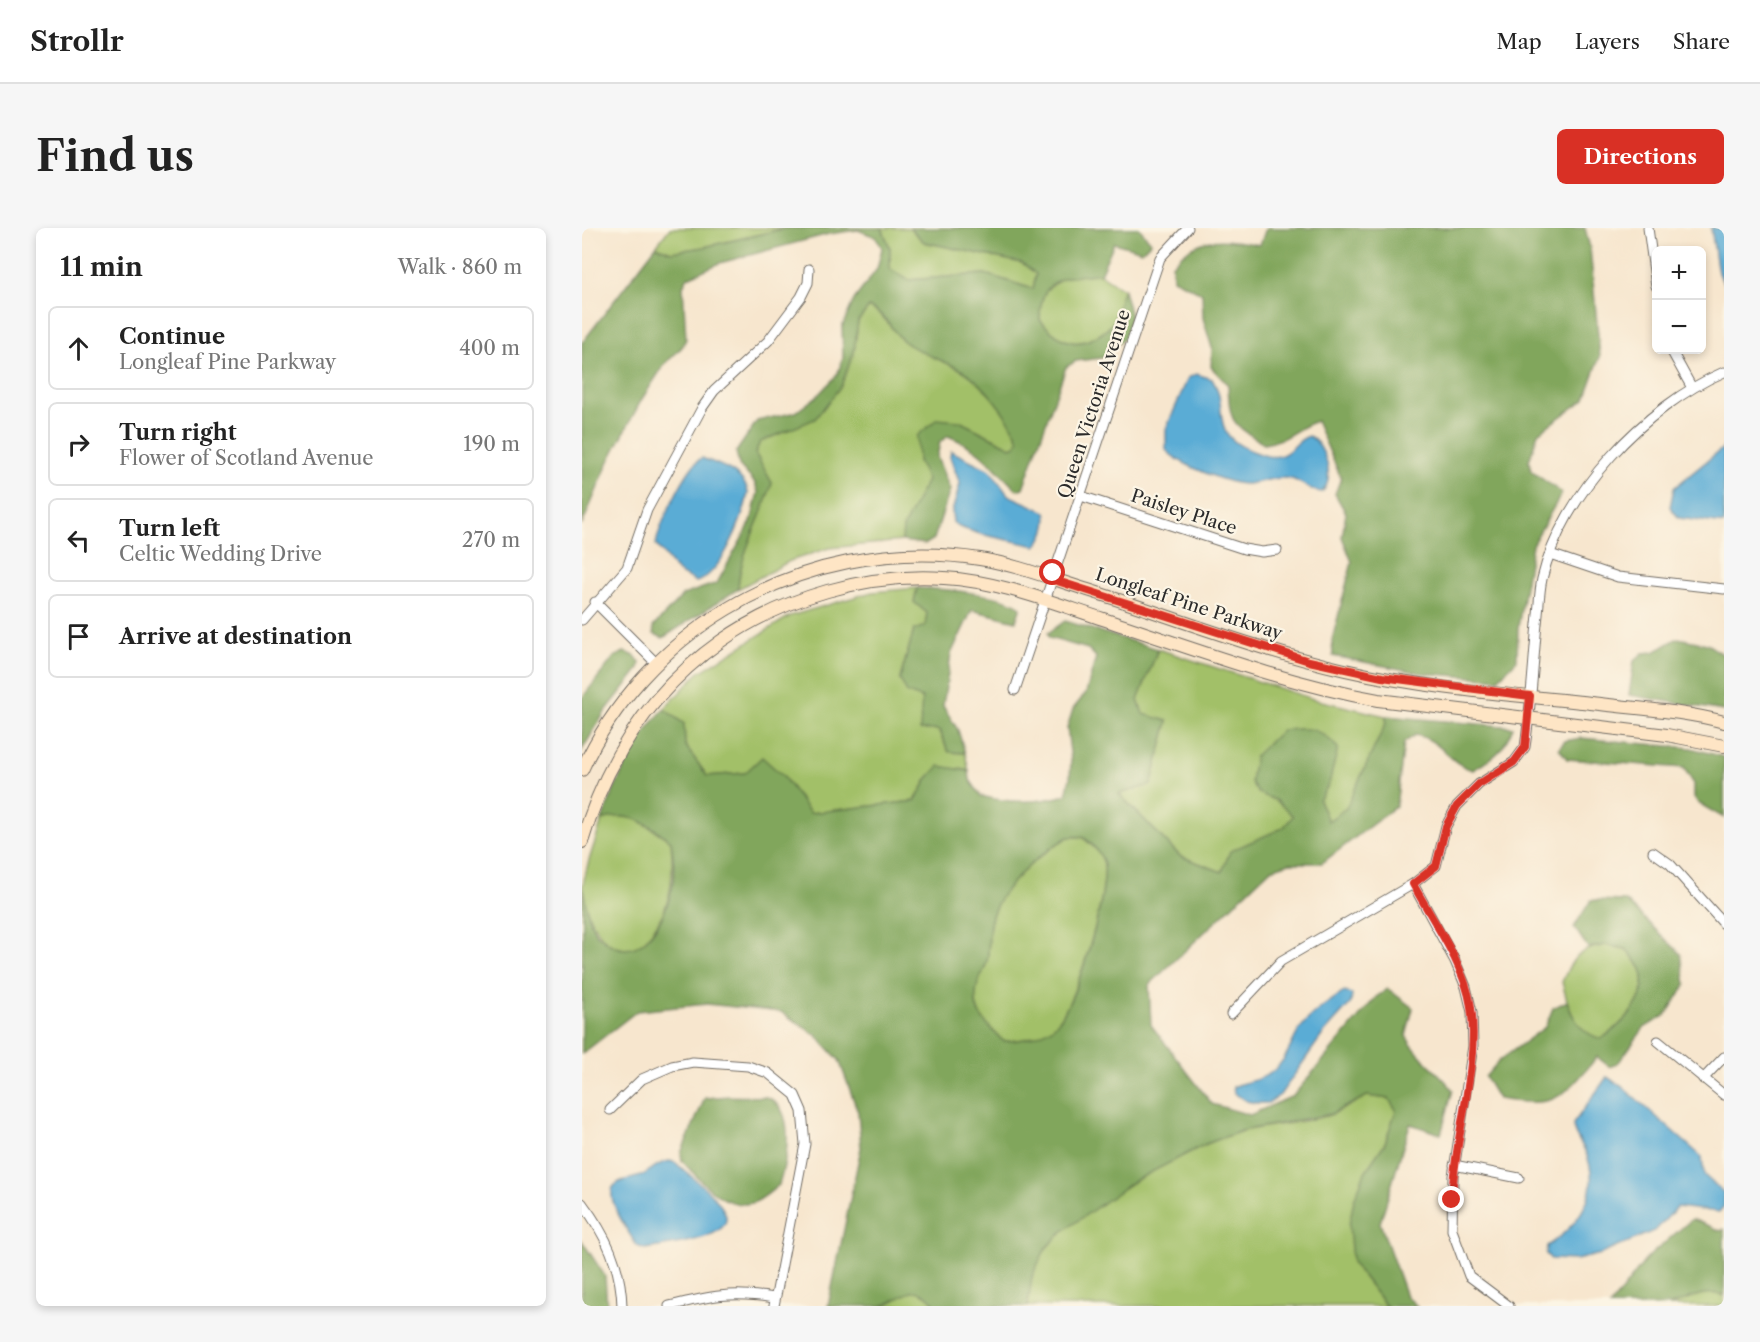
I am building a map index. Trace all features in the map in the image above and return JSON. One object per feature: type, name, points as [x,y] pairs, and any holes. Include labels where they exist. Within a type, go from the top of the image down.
[{"type":"main road","name":"Longleaf Pine Parkway","points":[[582,770],[617,710],[656,663],[683,638],[747,597],[775,584],[850,562],[893,555],[950,556],[1001,563],[1309,661],[1382,677],[1670,711],[1724,722]]},
{"type":"main road","points":[[582,842],[593,803],[605,775],[636,724],[666,687],[698,657],[759,617],[823,592],[895,579],[943,578],[973,582],[1044,600],[1302,684],[1378,700],[1667,735],[1724,746]]},
{"type":"street","name":"Queen Victoria Avenue","points":[[1015,690],[1160,258],[1188,228]]},
{"type":"street","points":[[1648,228],[1652,257]]},
{"type":"street","points":[[582,620],[595,602],[627,568],[647,510],[702,408],[714,392],[768,341],[801,297],[808,283],[809,268]]},
{"type":"street","points":[[1673,354],[1692,388]]},
{"type":"street","points":[[1231,1014],[1281,961],[1413,884],[1436,866],[1446,826],[1457,806],[1479,784],[1519,757],[1525,747],[1542,580],[1550,554],[1573,507],[1627,440],[1692,388],[1724,372]]},
{"type":"street","name":"Paisley Place","points":[[1081,496],[1244,549],[1262,552],[1277,550]]},
{"type":"street","points":[[1550,554],[1618,577],[1724,589]]},
{"type":"street","points":[[595,602],[656,663]]},
{"type":"street","points":[[1653,852],[1670,864],[1724,924]]},
{"type":"street","points":[[1413,884],[1455,961],[1466,987],[1472,1012],[1473,1046],[1454,1165],[1452,1230],[1469,1276],[1509,1306]]},
{"type":"street","points":[[1658,1041],[1724,1095]]},
{"type":"street","points":[[1703,1079],[1724,1057]]},
{"type":"street","points":[[610,1110],[642,1079],[657,1071],[693,1062],[758,1069],[780,1081],[795,1095],[804,1119],[805,1144],[774,1302],[742,1293],[716,1295],[669,1306]]},
{"type":"street","points":[[1454,1165],[1519,1178]]},
{"type":"street","points":[[582,1203],[612,1252],[621,1286],[622,1306]]},
{"type":"green space","points":[[670,228],[787,228],[671,252],[656,246]]},
{"type":"green space","points":[[787,228],[882,228],[890,248],[890,269],[908,280],[985,274],[1033,289],[1036,274],[1022,263],[924,242],[910,228],[1139,228],[1151,242],[1142,251],[1114,243],[1100,274],[1065,278],[1049,287],[1041,306],[1040,320],[1050,331],[1072,342],[1083,342],[1095,337],[1110,326],[1124,290],[1131,316],[1125,338],[1102,358],[1076,361],[1066,367],[1023,488],[1017,490],[986,459],[960,441],[948,436],[940,442],[937,457],[950,490],[934,539],[926,544],[902,541],[903,528],[927,480],[918,461],[917,436],[937,419],[959,421],[1011,447],[1019,440],[986,390],[968,374],[905,342],[885,318],[869,307],[858,321],[854,352],[841,386],[815,419],[760,442],[755,453],[772,483],[747,549],[738,589],[663,638],[654,634],[653,627],[683,595],[717,583],[751,522],[758,492],[755,483],[739,465],[736,452],[757,421],[796,412],[817,396],[837,375],[843,358],[842,327],[854,300],[877,269],[882,248],[876,237],[858,230],[829,234],[720,263],[688,277],[683,286],[686,339],[682,347],[664,365],[642,399],[609,461],[582,525],[582,343],[656,246],[671,252]]},
{"type":"green space","points":[[882,228],[910,228],[924,242],[1023,263],[1036,274],[1033,289],[985,274],[908,280],[890,270],[890,248]]},
{"type":"green space","points":[[1266,228],[1585,228],[1590,248],[1600,357],[1585,399],[1538,433],[1529,461],[1531,471],[1562,493],[1532,545],[1518,628],[1517,660],[1498,679],[1421,673],[1333,656],[1332,640],[1352,562],[1342,537],[1346,513],[1335,494],[1341,478],[1316,421],[1280,440],[1264,444],[1239,427],[1232,416],[1228,385],[1211,367],[1212,348],[1203,318],[1202,293],[1173,279],[1172,265],[1191,248],[1202,243],[1223,240],[1260,245]]},
{"type":"green space","points":[[1100,274],[1124,290],[1113,322],[1105,330],[1089,340],[1071,342],[1054,334],[1040,320],[1040,299],[1045,291],[1067,275]]},
{"type":"green space","points":[[869,307],[880,314],[905,342],[968,374],[986,390],[1019,440],[1011,447],[959,421],[918,461],[928,480],[903,528],[902,541],[829,548],[790,561],[738,589],[739,566],[772,483],[755,453],[760,442],[815,418],[854,352],[858,321]]},
{"type":"green space","points":[[917,588],[914,602],[927,613],[925,627],[914,630],[900,679],[907,693],[922,698],[949,752],[965,753],[969,771],[960,768],[928,778],[915,801],[810,813],[783,776],[745,773],[707,776],[685,745],[684,724],[664,709],[698,673],[790,616],[872,592]]},
{"type":"green space","points":[[917,588],[987,595],[1001,598],[1021,607],[1016,621],[972,610],[951,654],[943,706],[958,730],[965,753],[949,752],[939,730],[920,730],[922,698],[907,693],[900,679],[914,630],[925,626],[927,613],[914,602]]},
{"type":"green space","points":[[1065,621],[1158,649],[1138,700],[1143,714],[1168,721],[1151,785],[1119,794],[1180,856],[1222,872],[1230,851],[1283,828],[1293,816],[1277,801],[1258,793],[1251,782],[1255,756],[1282,730],[1313,730],[1325,736],[1338,748],[1329,784],[1319,800],[1328,821],[1346,808],[1386,723],[1386,716],[1513,727],[1506,742],[1497,753],[1473,770],[1464,767],[1439,746],[1415,735],[1404,743],[1396,806],[1322,863],[1290,863],[1271,869],[1149,985],[1151,1025],[1212,1104],[1250,1115],[1293,1096],[1376,997],[1388,989],[1413,1008],[1406,1036],[1416,1051],[1453,1090],[1441,1134],[1410,1124],[1380,1223],[1406,1296],[1417,1306],[1386,1306],[1352,1262],[1349,1225],[1354,1200],[1365,1172],[1385,1143],[1396,1110],[1389,1099],[1367,1096],[1331,1114],[1241,1131],[1206,1144],[1134,1181],[1062,1232],[1046,1248],[1032,1276],[1028,1306],[936,1306],[921,1292],[915,1291],[880,1306],[828,1306],[861,1148],[858,1112],[839,1060],[817,1036],[781,1012],[707,1004],[637,1011],[582,1054],[583,888],[588,914],[595,932],[613,946],[626,949],[637,946],[648,938],[663,915],[672,888],[674,870],[671,841],[639,820],[612,817],[602,820],[628,761],[644,734],[664,709],[684,724],[685,745],[707,776],[745,773],[762,757],[783,776],[810,813],[915,801],[928,778],[939,766],[969,771],[970,780],[981,796],[1002,800],[1045,800],[1066,795],[1071,760],[1067,728],[1073,709],[1086,693],[1096,657],[1088,649],[1049,638],[1048,633]],"holes":[[[1068,837],[1082,837],[1089,841],[1099,853],[1104,865],[1101,900],[1089,949],[1064,1014],[1055,1025],[1044,1033],[1030,1038],[1003,1041],[985,1022],[977,1009],[976,1002],[978,983],[987,961],[991,920],[1002,896],[1022,872]]]},
{"type":"green space","points":[[1678,638],[1707,644],[1724,655],[1724,711],[1629,695],[1634,661],[1643,653],[1654,652]]},
{"type":"green space","points":[[1158,649],[1313,699],[1386,716],[1386,723],[1346,809],[1328,822],[1319,800],[1329,784],[1253,769],[1252,776],[1256,789],[1278,802],[1294,816],[1283,828],[1244,845],[1222,872],[1180,856],[1118,793],[1151,785],[1168,722],[1143,714],[1138,700]]},
{"type":"green space","points":[[624,652],[635,656],[640,663],[639,669],[605,712],[582,750],[582,698],[614,657]]},
{"type":"green space","points":[[1581,738],[1691,748],[1724,757],[1724,818],[1698,803],[1694,797],[1694,784],[1684,768],[1567,759],[1559,748],[1565,741]]},
{"type":"green space","points":[[615,815],[634,817],[671,841],[672,877],[664,911],[645,942],[627,949],[616,947],[598,932],[587,909],[583,886],[586,869],[602,820]]},
{"type":"green space","points":[[1068,837],[1082,837],[1099,853],[1104,865],[1101,899],[1089,948],[1072,996],[1055,1025],[1044,1033],[1030,1038],[1003,1041],[985,1022],[977,1009],[976,1002],[978,983],[987,961],[991,920],[1002,896],[1022,872]]},
{"type":"green space","points":[[1591,900],[1626,901],[1681,954],[1686,984],[1666,1015],[1644,1028],[1619,1062],[1610,1067],[1597,1057],[1565,1092],[1556,1098],[1533,1102],[1498,1099],[1485,1077],[1499,1061],[1545,1027],[1553,1008],[1567,1001],[1579,1025],[1601,1039],[1625,1019],[1638,1002],[1642,992],[1642,972],[1633,957],[1626,949],[1606,945],[1588,948],[1574,927]]},
{"type":"green space","points":[[1606,945],[1626,949],[1639,966],[1643,982],[1642,992],[1632,1011],[1617,1027],[1601,1039],[1584,1030],[1573,1017],[1562,982],[1574,960],[1582,952]]},
{"type":"green space","points":[[1367,1096],[1389,1099],[1397,1110],[1385,1143],[1365,1172],[1352,1262],[1386,1306],[1028,1306],[1030,1283],[1036,1266],[1048,1246],[1085,1213],[1110,1196],[1193,1150],[1218,1140],[1251,1129],[1330,1115]]},
{"type":"green space","points":[[767,1097],[777,1104],[786,1124],[786,1150],[779,1185],[763,1198],[752,1203],[741,1204],[722,1198],[704,1184],[682,1161],[681,1153],[705,1098]]},
{"type":"green space","points":[[1692,1219],[1721,1231],[1724,1229],[1724,1295],[1703,1294],[1671,1305],[1610,1306],[1647,1258]]},
{"type":"green space","points":[[582,1241],[605,1276],[607,1306],[582,1306]]},
{"type":"green space","points":[[919,1291],[931,1299],[936,1306],[882,1306],[904,1293]]},
{"type":"green space","points":[[1709,1292],[1724,1295],[1724,1306],[1669,1306],[1686,1297]]},
{"type":"water","points":[[1711,228],[1724,228],[1724,283],[1718,273]]},
{"type":"water","points":[[1196,374],[1212,379],[1220,400],[1224,428],[1238,444],[1261,454],[1275,456],[1283,455],[1309,436],[1315,440],[1327,462],[1328,479],[1322,492],[1287,478],[1246,484],[1228,481],[1192,467],[1166,450],[1166,429],[1188,378]]},
{"type":"water","points":[[1724,447],[1724,524],[1679,518],[1670,507],[1674,488]]},
{"type":"water","points":[[951,451],[990,470],[1008,495],[1046,512],[1045,530],[1036,546],[980,534],[959,527],[953,522],[952,512],[960,484],[950,457]]},
{"type":"water","points":[[702,458],[737,475],[746,486],[748,493],[736,530],[723,557],[705,577],[696,582],[678,572],[656,545],[662,525],[681,484]]},
{"type":"water","points":[[1344,992],[1352,994],[1351,1003],[1323,1034],[1280,1095],[1268,1103],[1257,1103],[1246,1101],[1234,1093],[1233,1087],[1263,1077],[1277,1068],[1307,1020]]},
{"type":"water","points":[[1607,1077],[1624,1088],[1702,1157],[1704,1175],[1724,1193],[1724,1206],[1719,1212],[1677,1207],[1656,1230],[1601,1254],[1576,1260],[1551,1259],[1546,1254],[1547,1246],[1559,1238],[1578,1218],[1589,1194],[1590,1168],[1584,1149],[1574,1132],[1573,1124]]},
{"type":"water","points":[[670,1161],[676,1163],[716,1199],[725,1213],[725,1222],[719,1230],[695,1240],[645,1249],[637,1246],[624,1225],[612,1199],[612,1192],[614,1186],[619,1182],[641,1176],[658,1165]]},
{"type":"route","points":[[1053,573],[1051,579],[1309,661],[1382,677],[1530,696],[1525,747],[1519,757],[1503,770],[1479,784],[1457,806],[1446,826],[1442,851],[1436,866],[1413,884],[1455,961],[1466,987],[1472,1012],[1473,1046],[1453,1176],[1452,1200]]}]
